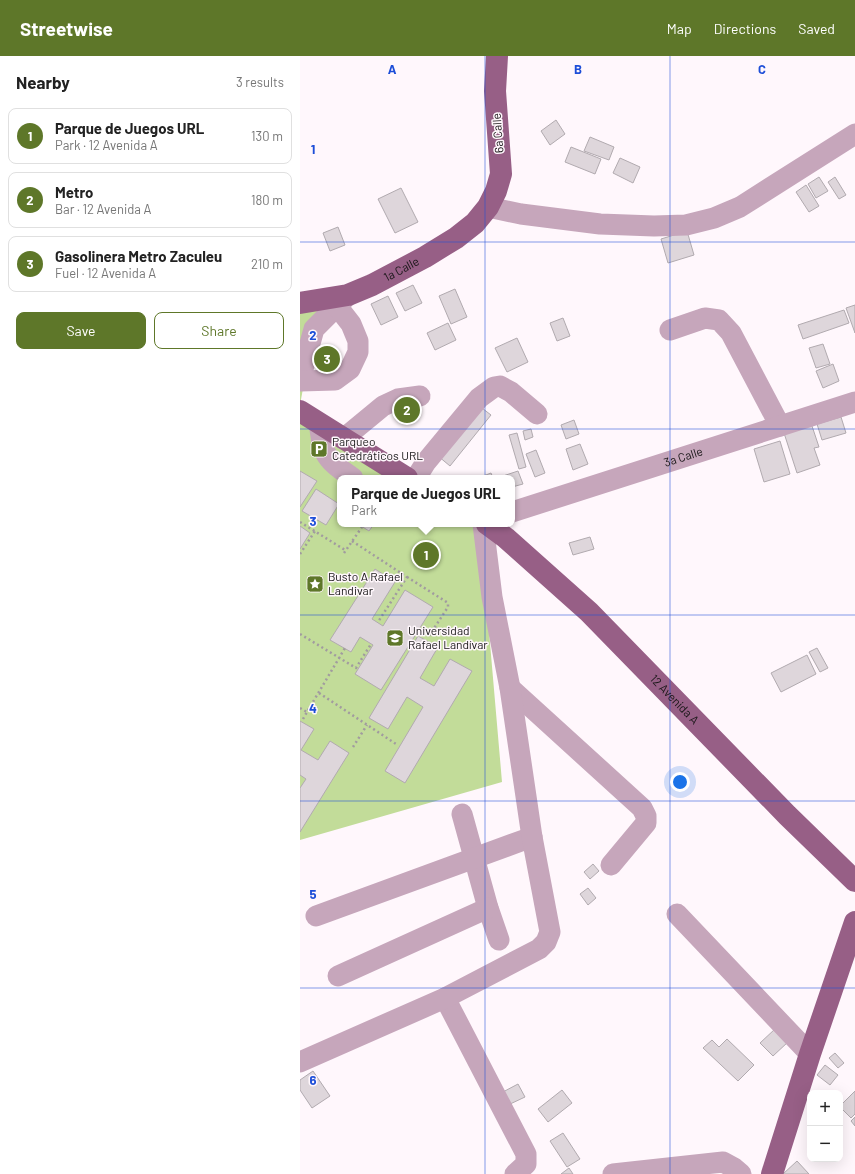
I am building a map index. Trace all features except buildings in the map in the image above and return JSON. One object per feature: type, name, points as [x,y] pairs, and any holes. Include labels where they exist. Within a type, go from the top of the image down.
[{"type":"main road","name":"6a Calle","points":[[488,207],[496,191],[501,174],[495,91],[497,56]]},
{"type":"main road","name":"1a Calle","points":[[300,303],[343,300],[456,238],[475,223],[488,207]]},
{"type":"main road","points":[[300,411],[402,475]]},
{"type":"main road","name":"12 Avenida A","points":[[491,527],[506,538],[589,612],[787,815],[855,881]]},
{"type":"main road","points":[[772,1174],[810,1054],[855,922]]},
{"type":"street","points":[[488,207],[521,214],[600,224],[654,226],[686,224],[714,218],[740,207],[855,134]]},
{"type":"street","points":[[343,300],[358,341],[358,352],[350,369],[335,380],[300,380],[314,329],[343,300]]},
{"type":"street","points":[[670,330],[705,318],[719,320],[731,333],[780,426]]},
{"type":"street","points":[[418,475],[426,462],[479,398],[494,387],[500,386],[511,392],[537,414]]},
{"type":"street","points":[[343,439],[383,406],[398,399],[420,396]]},
{"type":"street","name":"3a Calle","points":[[515,511],[855,402]]},
{"type":"street","points":[[319,424],[324,451],[339,469],[348,475]]},
{"type":"street","points":[[300,1062],[445,998],[539,949],[546,942],[550,932],[532,837],[510,688],[492,597],[483,527]]},
{"type":"street","points":[[510,688],[642,808],[646,816],[646,823],[611,865]]},
{"type":"street","points":[[462,814],[488,908],[499,940]]},
{"type":"street","points":[[316,916],[532,837]]},
{"type":"street","points":[[338,976],[488,908]]},
{"type":"street","points":[[677,914],[810,1054]]},
{"type":"street","points":[[445,998],[526,1154],[526,1164],[515,1174]]},
{"type":"street","points":[[613,1174],[723,1162],[741,1174]]},
{"type":"path","points":[[300,522],[344,552],[362,527]]},
{"type":"path","points":[[300,554],[315,531]]},
{"type":"path","points":[[352,541],[448,603],[448,607],[429,636]]},
{"type":"path","points":[[378,622],[407,577]]},
{"type":"path","points":[[300,634],[356,668],[371,644]]},
{"type":"path","points":[[303,719],[344,648]]},
{"type":"path","points":[[319,693],[396,744]]},
{"type":"path","points":[[300,708],[307,712]]},
{"type":"path","points":[[353,747],[367,725]]},
{"type":"green space","points":[[318,306],[300,405],[300,309]]},
{"type":"green space","name":"Universidad Rafael Landívar","points":[[300,422],[389,475],[337,475],[337,527],[474,527],[486,597],[502,782],[300,840]]},
{"type":"place","name":"Gasolinera Metro Zaculeu","points":[[327,359]]},
{"type":"place","name":"Metro","points":[[407,410]]},
{"type":"place","name":"Parqueo Catedráticos URL","points":[[319,449]]},
{"type":"place","name":"Parque de Juegos URL","points":[[426,555]]},
{"type":"place","name":"Busto A Rafael Landivar","points":[[315,584]]},
{"type":"place","name":"Universidad Rafael Landívar","points":[[395,638]]}]
